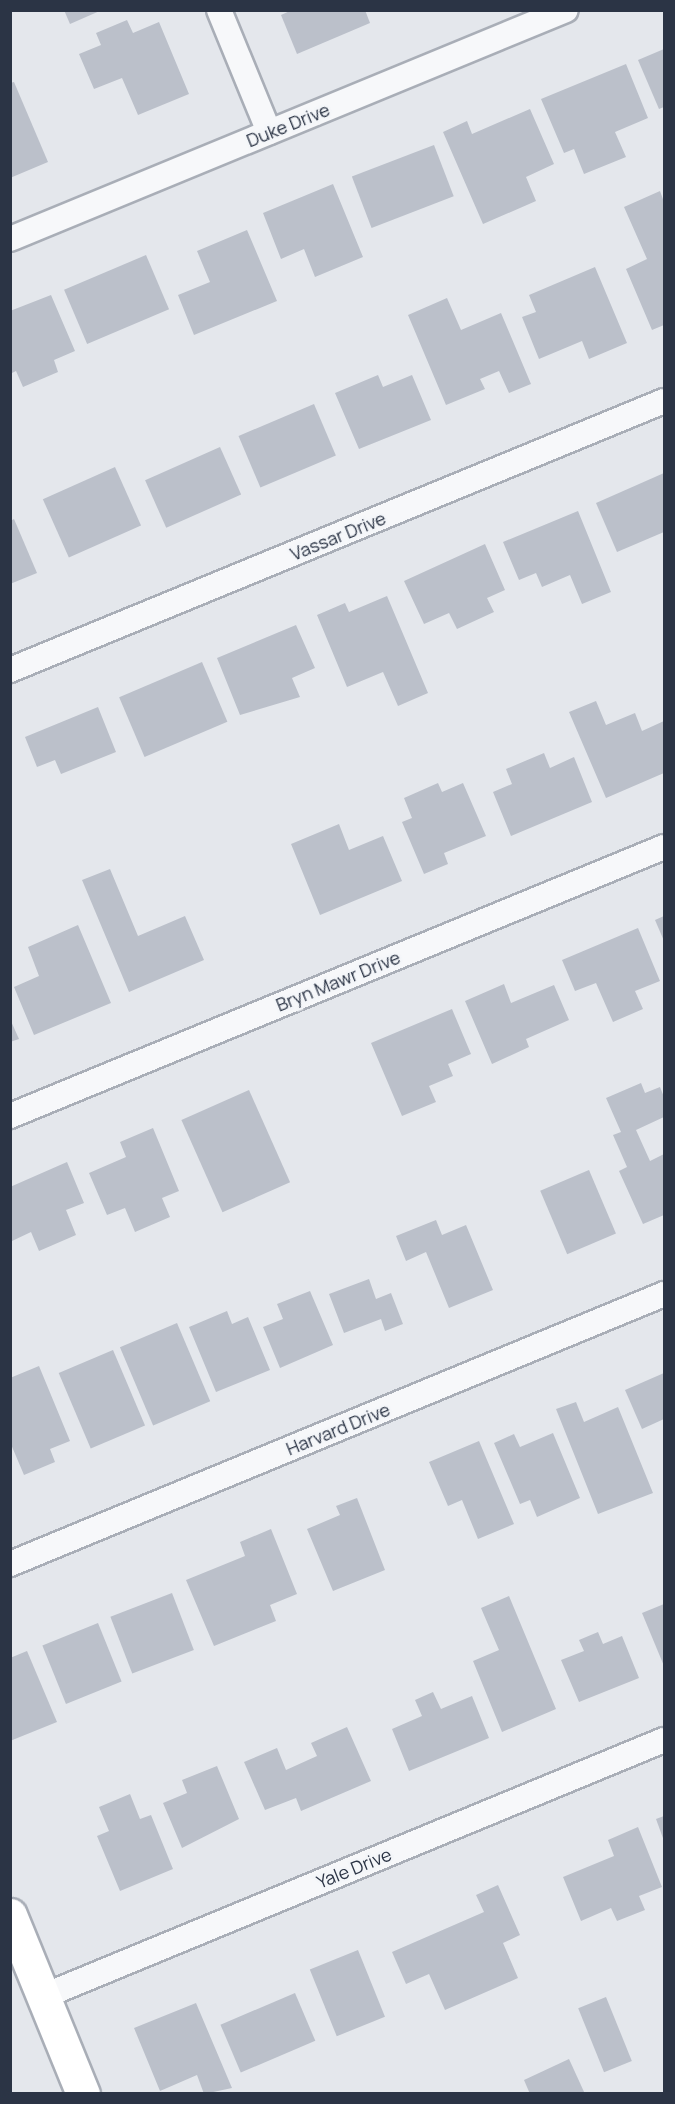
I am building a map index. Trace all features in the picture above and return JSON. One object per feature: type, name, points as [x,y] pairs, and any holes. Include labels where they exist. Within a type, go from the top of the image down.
[{"type":"main road","points":[[10,1915],[83,2094]]},
{"type":"street","points":[[219,10],[269,132]]},
{"type":"street","name":"Duke Drive","points":[[10,239],[566,10]]},
{"type":"street","name":"Vassar Drive","points":[[10,670],[664,401]]},
{"type":"street","name":"Bryn Mawr Drive","points":[[10,1116],[664,847]]},
{"type":"street","name":"Harvard Drive","points":[[10,1564],[664,1294]]},
{"type":"street","name":"Yale Drive","points":[[44,1996],[664,1740]]},
{"type":"building","points":[[64,10],[102,10],[70,24]]},
{"type":"building","points":[[292,10],[365,10],[370,23],[297,54],[281,15]]},
{"type":"building","points":[[127,20],[133,33],[159,22],[189,94],[138,115],[122,78],[94,89],[79,54],[101,45],[96,33]]},
{"type":"building","points":[[664,49],[664,107],[659,109],[638,60]]},
{"type":"building","points":[[626,64],[648,118],[615,132],[626,157],[584,174],[574,149],[564,153],[541,99]]},
{"type":"building","points":[[14,82],[48,162],[10,178],[10,83]]},
{"type":"building","points":[[530,109],[554,164],[526,177],[536,201],[483,224],[443,132],[467,121],[472,134]]},
{"type":"building","points":[[434,145],[454,196],[372,228],[352,177]]},
{"type":"building","points":[[333,184],[363,257],[315,277],[304,249],[281,259],[263,213]]},
{"type":"building","points":[[660,191],[664,202],[664,325],[652,330],[626,269],[647,259],[624,207]]},
{"type":"building","points":[[247,230],[277,301],[194,335],[178,295],[210,282],[197,251]]},
{"type":"building","points":[[146,255],[169,309],[87,344],[64,290]]},
{"type":"building","points":[[595,267],[627,343],[589,359],[582,341],[539,359],[522,317],[536,312],[529,295]]},
{"type":"building","points":[[51,295],[75,351],[54,360],[58,372],[23,387],[16,371],[10,374],[10,311]]},
{"type":"building","points":[[447,298],[461,330],[501,313],[531,384],[509,393],[499,371],[480,379],[485,389],[446,405],[408,315]]},
{"type":"building","points":[[378,375],[383,387],[412,375],[431,420],[359,449],[335,393]]},
{"type":"building","points":[[314,404],[336,456],[260,488],[239,436]]},
{"type":"building","points":[[220,447],[241,495],[166,528],[145,480]]},
{"type":"building","points":[[115,467],[141,525],[69,558],[43,499]]},
{"type":"building","points":[[664,473],[664,532],[617,552],[596,503]]},
{"type":"building","points":[[578,511],[611,592],[582,604],[570,575],[542,587],[536,573],[519,580],[503,542]]},
{"type":"building","points":[[14,519],[37,573],[10,584],[10,521]]},
{"type":"building","points":[[485,544],[505,590],[487,598],[494,612],[457,629],[449,613],[424,624],[404,581]]},
{"type":"building","points":[[387,596],[428,693],[398,706],[383,672],[347,687],[317,615],[345,603],[349,612]]},
{"type":"building","points":[[296,625],[315,668],[292,678],[300,697],[240,715],[217,658]]},
{"type":"building","points":[[202,662],[227,722],[145,757],[119,697]]},
{"type":"building","points":[[596,701],[606,725],[635,713],[642,731],[664,721],[664,773],[606,798],[569,712]]},
{"type":"building","points":[[98,707],[116,752],[61,774],[55,760],[37,767],[25,737]]},
{"type":"building","points":[[544,753],[550,768],[574,757],[592,802],[511,836],[493,792],[512,784],[506,769]]},
{"type":"building","points":[[438,783],[442,792],[463,783],[486,836],[444,853],[448,864],[424,874],[402,822],[412,818],[404,798]]},
{"type":"building","points":[[339,824],[349,850],[383,836],[402,881],[320,915],[291,844]]},
{"type":"building","points":[[110,869],[138,936],[185,916],[204,960],[129,992],[82,880]]},
{"type":"building","points":[[664,916],[664,941],[655,920]]},
{"type":"building","points":[[78,925],[111,1003],[34,1035],[14,987],[39,976],[28,947]]},
{"type":"building","points":[[638,928],[660,981],[635,991],[643,1009],[613,1022],[596,983],[575,991],[562,960]]},
{"type":"building","points":[[504,984],[511,1003],[554,985],[569,1020],[526,1039],[529,1047],[492,1064],[465,1001]]},
{"type":"building","points":[[452,1009],[471,1054],[448,1064],[453,1076],[429,1086],[436,1102],[402,1116],[371,1043]]},
{"type":"building","points":[[10,1019],[19,1039],[10,1042]]},
{"type":"building","points":[[641,1083],[645,1093],[660,1087],[664,1097],[664,1117],[636,1130],[650,1161],[664,1154],[664,1215],[643,1224],[619,1171],[627,1167],[613,1135],[621,1132],[606,1098]]},
{"type":"building","points":[[249,1090],[290,1182],[222,1212],[181,1120]]},
{"type":"building","points":[[153,1128],[179,1191],[162,1198],[170,1217],[135,1232],[125,1208],[107,1215],[89,1173],[126,1157],[120,1142]]},
{"type":"building","points":[[67,1162],[84,1203],[66,1210],[76,1235],[39,1251],[31,1232],[12,1241],[10,1187]]},
{"type":"building","points":[[589,1170],[616,1234],[567,1254],[540,1191]]},
{"type":"building","points":[[436,1220],[442,1235],[466,1225],[493,1290],[449,1308],[426,1252],[406,1261],[396,1236]]},
{"type":"building","points":[[369,1279],[376,1299],[391,1293],[403,1324],[385,1331],[381,1319],[344,1333],[329,1294]]},
{"type":"building","points":[[310,1291],[333,1345],[280,1368],[263,1327],[283,1319],[277,1304]]},
{"type":"building","points":[[227,1311],[232,1324],[248,1317],[270,1370],[216,1392],[189,1327]]},
{"type":"building","points":[[177,1323],[210,1401],[153,1425],[120,1347]]},
{"type":"building","points":[[113,1350],[145,1425],[91,1449],[59,1373]]},
{"type":"building","points":[[39,1366],[70,1441],[50,1449],[55,1462],[24,1475],[10,1442],[10,1378]]},
{"type":"building","points":[[664,1373],[664,1419],[642,1429],[625,1390]]},
{"type":"building","points":[[576,1402],[584,1422],[618,1407],[653,1493],[598,1514],[556,1409]]},
{"type":"building","points":[[553,1433],[580,1498],[537,1517],[530,1500],[520,1504],[494,1443],[514,1434],[520,1447]]},
{"type":"building","points":[[479,1441],[514,1524],[478,1539],[462,1500],[448,1506],[429,1462]]},
{"type":"building","points":[[357,1498],[385,1570],[333,1591],[307,1529],[340,1515],[336,1506]]},
{"type":"building","points":[[271,1529],[297,1594],[270,1605],[276,1621],[214,1646],[186,1580],[245,1556],[240,1542]]},
{"type":"building","points":[[172,1593],[194,1650],[132,1674],[110,1617]]},
{"type":"building","points":[[509,1596],[556,1709],[502,1732],[473,1661],[499,1650],[481,1608]]},
{"type":"building","points":[[664,1604],[664,1666],[642,1613]]},
{"type":"building","points":[[98,1623],[122,1681],[66,1704],[42,1645]]},
{"type":"building","points":[[598,1632],[603,1644],[622,1636],[639,1678],[579,1702],[561,1660],[584,1651],[579,1640]]},
{"type":"building","points":[[27,1651],[57,1722],[10,1741],[10,1658]]},
{"type":"building","points":[[433,1692],[441,1709],[472,1696],[489,1738],[409,1771],[392,1729],[422,1716],[415,1700]]},
{"type":"building","points":[[347,1727],[371,1781],[301,1811],[296,1798],[265,1810],[244,1762],[277,1748],[286,1770],[317,1756],[311,1743]]},
{"type":"building","points":[[217,1766],[239,1819],[182,1848],[163,1803],[187,1793],[182,1780]]},
{"type":"building","points":[[130,1794],[140,1819],[151,1815],[173,1869],[120,1891],[97,1836],[109,1831],[99,1807]]},
{"type":"building","points":[[664,1816],[664,1841],[656,1819]]},
{"type":"building","points":[[638,1827],[662,1887],[639,1896],[645,1910],[617,1921],[611,1908],[581,1921],[563,1877],[614,1856],[608,1840]]},
{"type":"building","points":[[498,1885],[520,1935],[503,1943],[518,1978],[445,2010],[429,1974],[406,1984],[392,1952],[484,1912],[476,1895]]},
{"type":"building","points":[[358,1950],[385,2017],[337,2036],[310,1969]]},
{"type":"building","points":[[295,1993],[315,2041],[241,2073],[220,2025]]},
{"type":"building","points":[[606,1997],[632,2061],[604,2072],[578,2008]]},
{"type":"building","points":[[196,2003],[232,2088],[204,2094],[197,2075],[160,2091],[134,2028]]},
{"type":"building","points":[[569,2059],[585,2094],[530,2094],[524,2080]]}]
